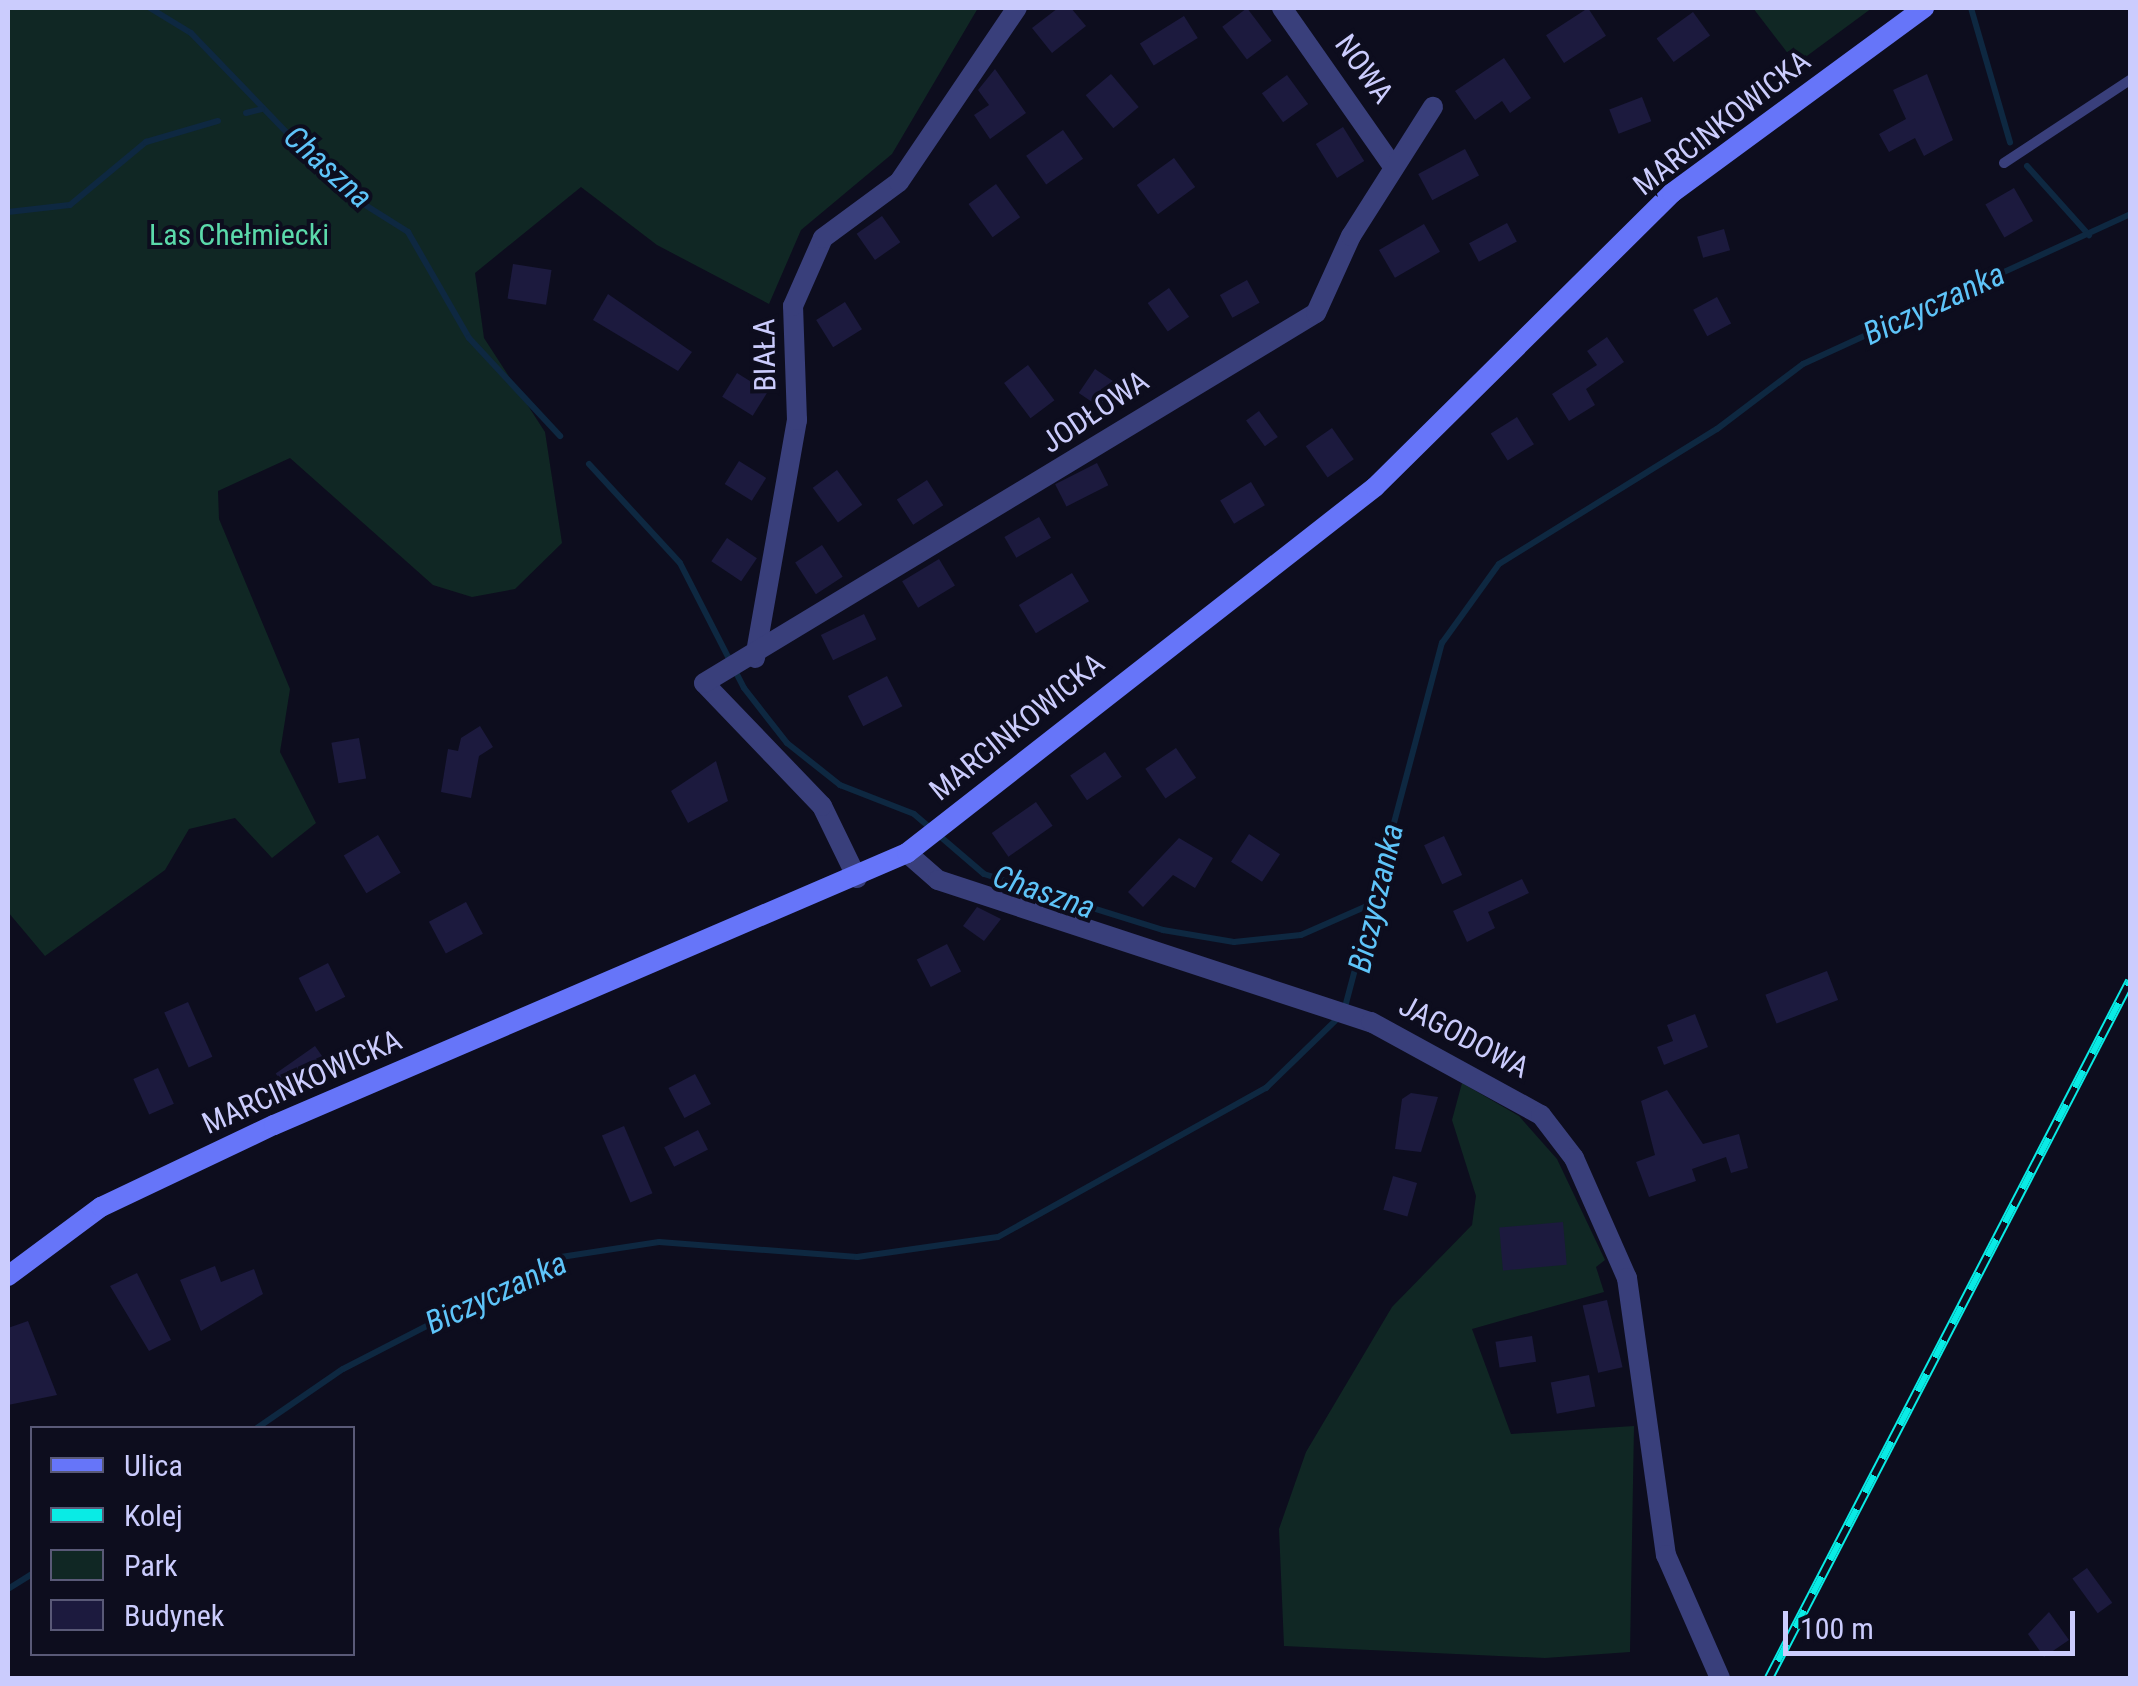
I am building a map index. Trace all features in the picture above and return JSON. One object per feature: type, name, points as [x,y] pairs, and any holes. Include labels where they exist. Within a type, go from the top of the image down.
[{"type":"street","name":"BIAŁA","points":[[740,666],[797,420],[792,306],[823,238],[899,182],[1017,8]]},
{"type":"street","name":"NOWA","points":[[1282,8],[1394,168]]},
{"type":"street","name":"MARCINKOWICKA","points":[[8,1276],[101,1207],[274,1125],[857,878],[915,847],[1375,487],[1672,193],[1924,8]]},
{"type":"street","name":"JODŁOWA","points":[[857,878],[822,806],[704,684],[740,666],[1316,314],[1394,168],[1433,108]]},
{"type":"street","name":"JAGODOWA","points":[[915,847],[938,880],[1371,1022],[1504,1090],[1541,1115],[1574,1158],[1627,1278],[1666,1556],[1720,1678]]},
{"type":"lane","points":[[2004,163],[2130,80]]},
{"type":"green space","name":"Las Chełmiecki","points":[[8,8],[978,8],[892,154],[801,230],[769,304],[657,245],[581,187],[475,273],[484,338],[545,432],[562,543],[515,589],[472,597],[433,585],[290,458],[218,491],[219,519],[290,689],[280,752],[316,823],[272,858],[235,818],[189,829],[165,870],[45,956],[8,912]]},
{"type":"green space","points":[[1753,8],[1872,8],[1796,64]]},
{"type":"green space","points":[[1462,1083],[1519,1116],[1557,1159],[1605,1260],[1596,1267],[1604,1292],[1472,1329],[1511,1434],[1634,1426],[1630,1652],[1545,1658],[1284,1646],[1279,1529],[1306,1452],[1392,1307],[1472,1225],[1476,1196],[1452,1120]]},
{"type":"building","points":[[1058,8],[1071,8],[1086,26],[1052,53],[1032,28]]},
{"type":"building","points":[[1247,8],[1272,41],[1247,59],[1222,27]]},
{"type":"building","points":[[1588,8],[1606,36],[1564,63],[1546,35]]},
{"type":"building","points":[[1693,12],[1710,35],[1674,62],[1657,38]]},
{"type":"building","points":[[1184,16],[1198,38],[1154,66],[1140,44]]},
{"type":"building","points":[[1504,58],[1531,98],[1510,113],[1502,101],[1475,120],[1455,91]]},
{"type":"building","points":[[995,69],[1026,113],[990,139],[974,115],[989,105],[978,90]]},
{"type":"building","points":[[1111,74],[1139,107],[1113,128],[1086,95]]},
{"type":"building","points":[[1927,74],[1953,140],[1924,156],[1915,138],[1889,152],[1879,134],[1906,119],[1893,90]]},
{"type":"building","points":[[1287,75],[1308,104],[1283,122],[1262,93]]},
{"type":"building","points":[[1642,97],[1651,121],[1619,134],[1609,110]]},
{"type":"building","points":[[1343,127],[1364,161],[1337,178],[1316,144]]},
{"type":"building","points":[[1063,130],[1083,159],[1046,184],[1026,156]]},
{"type":"building","points":[[1465,149],[1479,175],[1432,200],[1418,174]]},
{"type":"building","points":[[1174,158],[1195,187],[1158,214],[1137,185]]},
{"type":"building","points":[[996,184],[1020,217],[993,237],[968,204]]},
{"type":"building","points":[[2014,188],[2033,221],[2004,237],[1985,204]]},
{"type":"building","points":[[882,216],[900,242],[875,260],[857,234]]},
{"type":"building","points":[[1507,223],[1517,242],[1479,262],[1469,243]]},
{"type":"building","points":[[1424,224],[1440,252],[1395,278],[1379,250]]},
{"type":"building","points":[[1724,229],[1730,250],[1703,258],[1697,237]]},
{"type":"building","points":[[513,264],[552,270],[546,305],[508,299]]},
{"type":"building","points":[[1247,280],[1260,303],[1232,318],[1220,295]]},
{"type":"building","points":[[1169,288],[1189,317],[1168,332],[1148,303]]},
{"type":"building","points":[[608,294],[692,352],[678,371],[593,320]]},
{"type":"building","points":[[1717,297],[1731,323],[1707,336],[1693,310]]},
{"type":"building","points":[[845,302],[862,329],[833,347],[816,320]]},
{"type":"building","points":[[1607,337],[1624,362],[1586,389],[1595,405],[1569,421],[1552,394],[1597,365],[1587,351]]},
{"type":"building","points":[[1028,365],[1054,400],[1031,418],[1004,383]]},
{"type":"building","points":[[1095,369],[1116,383],[1100,407],[1079,393]]},
{"type":"building","points":[[737,373],[768,392],[753,416],[722,397]]},
{"type":"building","points":[[1259,411],[1278,437],[1265,446],[1246,420]]},
{"type":"building","points":[[1517,417],[1534,444],[1508,461],[1491,433]]},
{"type":"building","points":[[1332,428],[1354,459],[1328,477],[1306,446]]},
{"type":"building","points":[[739,461],[766,478],[752,501],[725,484]]},
{"type":"building","points":[[1097,463],[1108,485],[1066,507],[1055,484]]},
{"type":"building","points":[[837,470],[862,505],[838,522],[813,488]]},
{"type":"building","points":[[927,480],[943,505],[913,525],[897,500]]},
{"type":"building","points":[[1251,482],[1265,505],[1234,524],[1220,501]]},
{"type":"building","points":[[1039,517],[1051,538],[1016,558],[1004,537]]},
{"type":"building","points":[[727,538],[757,558],[741,581],[711,561]]},
{"type":"building","points":[[822,545],[843,577],[816,594],[795,562]]},
{"type":"building","points":[[939,559],[955,586],[918,608],[902,581]]},
{"type":"building","points":[[1072,573],[1089,601],[1036,633],[1019,605]]},
{"type":"building","points":[[864,614],[876,639],[833,660],[821,635]]},
{"type":"building","points":[[887,676],[902,706],[863,726],[848,696]]},
{"type":"building","points":[[480,726],[493,747],[479,756],[471,798],[441,792],[448,749],[458,751],[461,738]]},
{"type":"building","points":[[359,738],[366,778],[339,783],[331,743]]},
{"type":"building","points":[[1176,748],[1196,778],[1165,799],[1145,769]]},
{"type":"building","points":[[1105,752],[1122,777],[1087,800],[1070,775]]},
{"type":"building","points":[[716,761],[728,801],[688,823],[671,791]]},
{"type":"building","points":[[1036,802],[1053,826],[1008,857],[992,833]]},
{"type":"building","points":[[1249,834],[1280,854],[1262,882],[1231,862]]},
{"type":"building","points":[[378,835],[401,873],[366,893],[344,856]]},
{"type":"building","points":[[1444,836],[1462,875],[1442,884],[1424,845]]},
{"type":"building","points":[[1179,838],[1213,858],[1195,888],[1173,875],[1143,907],[1128,892]]},
{"type":"building","points":[[1522,879],[1529,893],[1488,912],[1495,928],[1467,942],[1453,911]]},
{"type":"building","points":[[466,902],[483,934],[446,954],[429,922]]},
{"type":"building","points":[[977,907],[1001,919],[984,941],[963,926]]},
{"type":"building","points":[[947,944],[961,972],[931,987],[917,959]]},
{"type":"building","points":[[328,963],[345,997],[316,1012],[299,978]]},
{"type":"building","points":[[1827,971],[1838,1000],[1776,1024],[1765,995]]},
{"type":"building","points":[[188,1002],[212,1057],[189,1067],[164,1013]]},
{"type":"building","points":[[1695,1014],[1708,1047],[1664,1065],[1657,1047],[1673,1041],[1667,1025]]},
{"type":"building","points":[[315,1046],[327,1063],[288,1091],[276,1074]]},
{"type":"building","points":[[158,1068],[174,1104],[149,1115],[133,1079]]},
{"type":"building","points":[[695,1074],[711,1104],[684,1118],[669,1088]]},
{"type":"building","points":[[1667,1090],[1703,1144],[1739,1134],[1748,1168],[1731,1173],[1726,1157],[1692,1169],[1696,1181],[1649,1197],[1636,1162],[1655,1155],[1641,1101]]},
{"type":"building","points":[[1411,1093],[1438,1097],[1421,1152],[1395,1149],[1402,1099]]},
{"type":"building","points":[[624,1126],[653,1193],[630,1203],[602,1135]]},
{"type":"building","points":[[698,1130],[708,1150],[674,1167],[664,1147]]},
{"type":"building","points":[[1393,1176],[1417,1183],[1407,1217],[1383,1210]]},
{"type":"building","points":[[1563,1222],[1567,1265],[1503,1270],[1499,1228]]},
{"type":"building","points":[[215,1266],[221,1282],[254,1269],[263,1294],[201,1331],[180,1280]]},
{"type":"building","points":[[137,1273],[171,1340],[149,1351],[110,1286]]},
{"type":"building","points":[[1607,1300],[1623,1367],[1598,1373],[1583,1306]]},
{"type":"building","points":[[28,1321],[57,1395],[8,1405],[8,1328]]},
{"type":"building","points":[[1532,1336],[1536,1362],[1500,1367],[1495,1342]]},
{"type":"building","points":[[1589,1375],[1595,1406],[1557,1414],[1551,1382]]},
{"type":"building","points":[[2087,1568],[2112,1603],[2098,1613],[2072,1579]]},
{"type":"building","points":[[2049,1612],[2069,1640],[2044,1657],[2028,1634]]},
{"type":"waterway","name":"Chaszna","points":[[150,8],[191,33],[343,191],[408,232],[469,338],[560,436]]},
{"type":"waterway","points":[[1971,8],[2010,142]]},
{"type":"waterway","points":[[246,113],[262,109]]},
{"type":"waterway","points":[[8,212],[70,205],[146,142],[218,121]]},
{"type":"waterway","points":[[2027,166],[2089,235]]},
{"type":"waterway","name":"Biczyczanka","points":[[1345,1007],[1442,643],[1499,564],[1717,429],[1803,364],[2130,214]]},
{"type":"waterway","name":"Chaszna","points":[[589,464],[680,563],[744,688],[787,743],[840,785],[914,814],[984,874],[1163,930],[1234,942],[1301,935],[1374,903]]},
{"type":"waterway","name":"Biczyczanka","points":[[260,1426],[343,1369],[561,1257],[659,1242],[857,1257],[998,1237],[1266,1088],[1338,1018]]},
{"type":"waterway","name":"Biczyczanka","points":[[8,1589],[30,1575]]},
{"type":"railway","points":[[1769,1678],[2130,981]]}]
